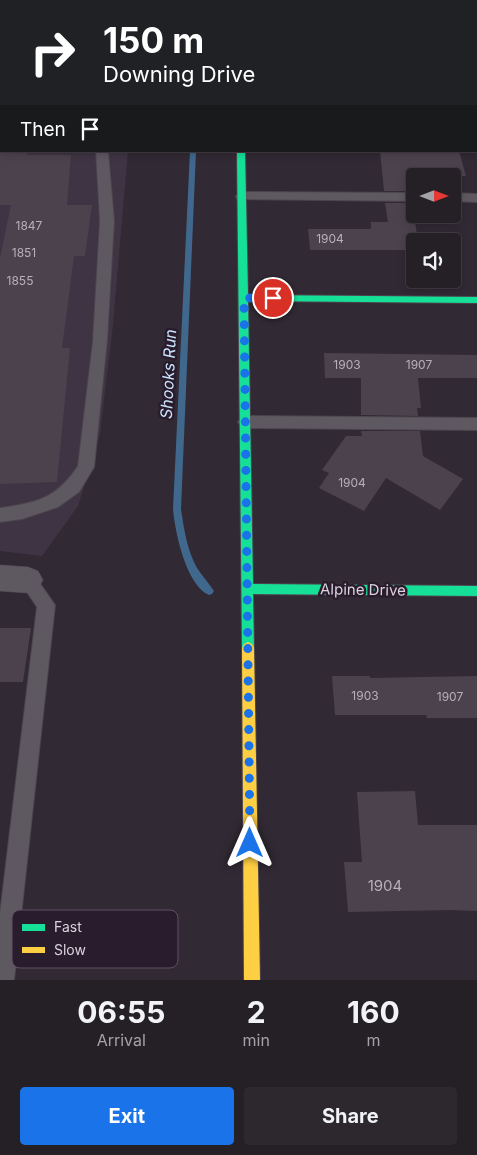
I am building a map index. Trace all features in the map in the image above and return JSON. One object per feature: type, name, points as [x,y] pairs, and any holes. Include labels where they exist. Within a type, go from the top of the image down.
[{"type":"main road","points":[[241,152],[252,980]]},
{"type":"main road","points":[[244,298],[477,300]]},
{"type":"main road","name":"Alpine Drive","points":[[248,589],[477,591]]},
{"type":"lane","points":[[0,515],[22,512],[52,502],[73,487],[86,467],[100,341],[107,221],[102,152]]},
{"type":"lane","points":[[242,196],[406,197]]},
{"type":"lane","points":[[461,198],[477,198]]},
{"type":"lane","points":[[246,422],[477,424]]},
{"type":"lane","points":[[3,980],[46,605],[14,579]]},
{"type":"shaded area","points":[[0,152],[128,152],[113,325],[100,434],[78,506],[42,556],[0,551]]},
{"type":"building","points":[[0,152],[28,152],[27,155],[71,155],[67,205],[92,205],[85,256],[74,256],[62,348],[70,348],[57,482],[0,484],[0,258],[11,205],[0,205]]},
{"type":"building","points":[[380,152],[459,152],[466,176],[461,176],[461,168],[406,168],[406,191],[384,191]]},
{"type":"building","points":[[385,203],[406,203],[406,223],[415,223],[417,233],[406,233],[406,250],[310,250],[308,229],[371,229],[371,222],[388,222]]},
{"type":"building","points":[[324,353],[477,355],[477,378],[418,378],[421,408],[417,408],[418,416],[361,415],[361,378],[325,378]]},
{"type":"building","points":[[361,431],[420,431],[423,456],[463,479],[440,510],[386,478],[364,511],[319,488],[329,473],[322,470],[346,436],[362,436]]},
{"type":"building","points":[[0,628],[31,628],[23,682],[0,682]]},
{"type":"building","points":[[332,676],[370,676],[370,678],[477,676],[477,718],[427,718],[426,715],[335,715]]},
{"type":"building","points":[[415,791],[418,825],[477,825],[477,911],[348,912],[344,862],[362,862],[357,792]]},
{"type":"waterway","name":"Shooks Run","points":[[193,152],[177,509],[180,532],[186,553],[195,573],[209,591]]},
{"type":"traffic: fast","points":[[241,152],[248,648]]},
{"type":"traffic: fast","points":[[244,298],[477,300]]},
{"type":"traffic: fast","points":[[248,589],[477,591]]},
{"type":"traffic: slow","points":[[248,648],[252,980]]},
{"type":"route","points":[[250,843],[244,298],[273,298]]}]
